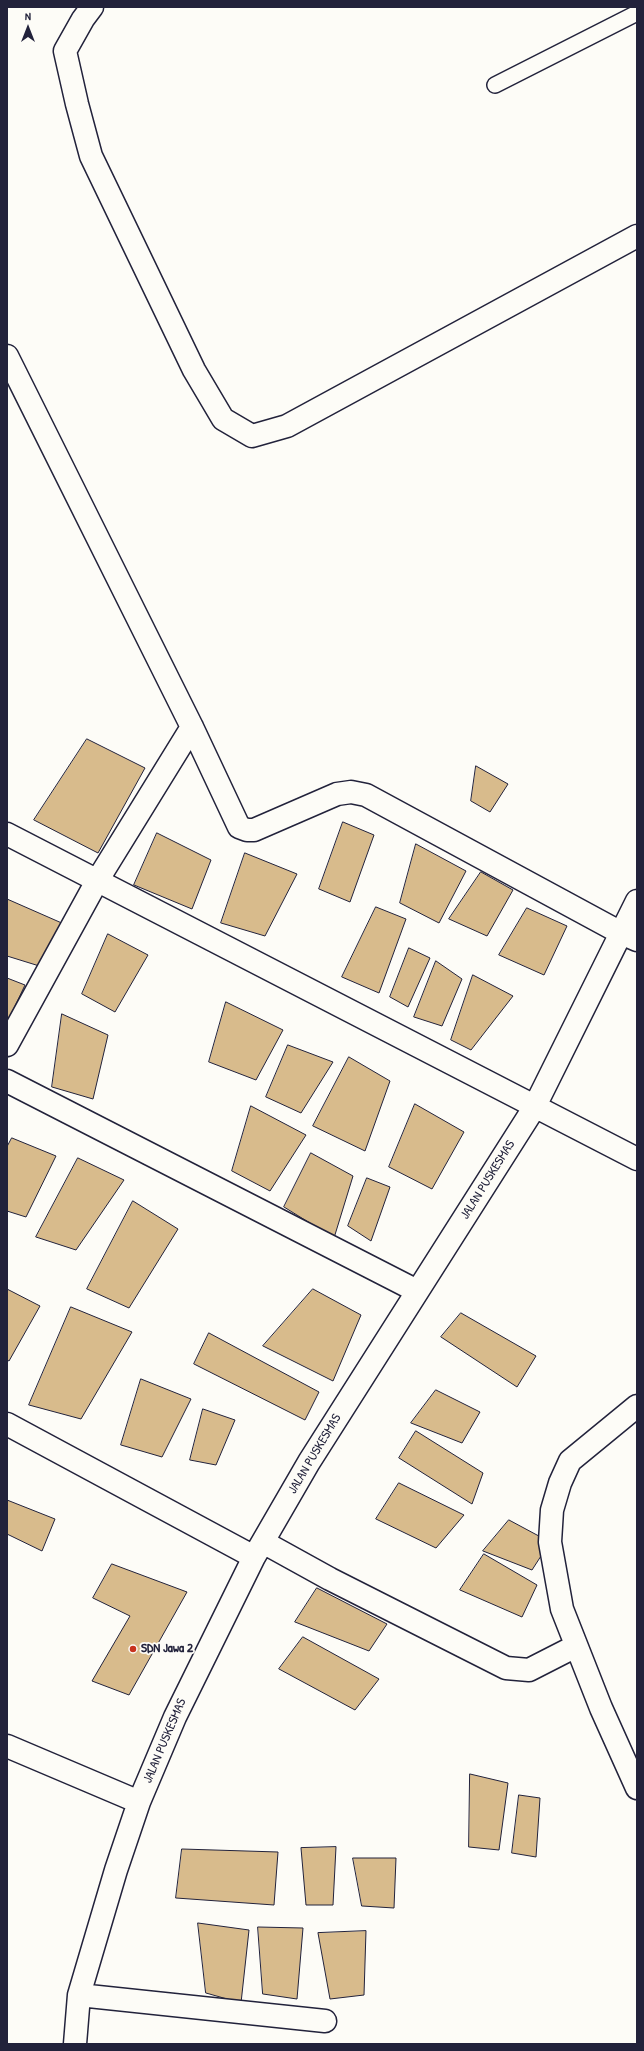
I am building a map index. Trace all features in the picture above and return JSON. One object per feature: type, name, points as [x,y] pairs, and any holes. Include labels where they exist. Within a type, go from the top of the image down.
[{"type":"street","points":[[92,7],[83,19],[65,52],[91,156],[194,370],[223,419],[252,436],[287,426],[637,236]]},
{"type":"street","points":[[7,356],[192,727],[239,827],[247,830],[254,830],[337,794],[351,792],[366,795],[629,937]]},
{"type":"street","points":[[7,1045],[97,881],[192,727]]},
{"type":"street","points":[[7,834],[534,1108],[637,1159]]},
{"type":"street","name":"JALAN PUSKESMAS","points":[[75,2044],[79,1995],[116,1870],[139,1802],[174,1717],[259,1550],[309,1462],[534,1108],[629,937],[637,901]]},
{"type":"street","points":[[7,1080],[417,1291]]},
{"type":"street","points":[[637,1406],[570,1461],[560,1483],[552,1510],[550,1542],[562,1609],[576,1646],[637,1788]]},
{"type":"street","points":[[7,1424],[259,1550],[330,1579],[506,1668],[529,1670],[576,1646]]},
{"type":"street","points":[[7,1746],[139,1802]]},
{"type":"street","points":[[79,1995],[325,2021]]},
{"type":"lane","points":[[495,85],[637,13]]},
{"type":"building","points":[[87,739],[145,768],[98,853],[34,820]]},
{"type":"building","points":[[476,766],[508,784],[490,812],[471,801]]},
{"type":"building","points":[[343,822],[374,835],[350,902],[319,889]]},
{"type":"building","points":[[157,833],[211,860],[192,909],[134,885]]},
{"type":"building","points":[[416,844],[466,871],[439,923],[400,903]]},
{"type":"building","points":[[245,853],[297,874],[265,936],[221,923]]},
{"type":"building","points":[[481,872],[513,890],[487,936],[449,919]]},
{"type":"building","points":[[7,899],[64,924],[49,969],[7,956]]},
{"type":"building","points":[[376,907],[406,919],[379,993],[342,977]]},
{"type":"building","points":[[527,908],[567,926],[544,975],[499,955]]},
{"type":"building","points":[[108,934],[148,955],[115,1012],[82,994]]},
{"type":"building","points":[[409,948],[430,958],[408,1007],[390,997]]},
{"type":"building","points":[[436,961],[462,979],[442,1026],[414,1017]]},
{"type":"building","points":[[473,975],[513,996],[471,1050],[451,1040]]},
{"type":"building","points":[[7,978],[25,985],[7,1023]]},
{"type":"building","points":[[226,1002],[283,1030],[256,1080],[209,1062]]},
{"type":"building","points":[[62,1014],[108,1035],[93,1099],[52,1087]]},
{"type":"building","points":[[288,1045],[333,1062],[301,1113],[266,1097]]},
{"type":"building","points":[[349,1057],[390,1081],[365,1151],[313,1126]]},
{"type":"building","points":[[415,1104],[464,1132],[432,1189],[389,1167]]},
{"type":"building","points":[[251,1106],[306,1135],[270,1191],[232,1171]]},
{"type":"building","points":[[12,1138],[56,1156],[26,1217],[7,1211],[7,1147]]},
{"type":"building","points":[[311,1153],[353,1176],[334,1238],[284,1207]]},
{"type":"building","points":[[78,1158],[124,1180],[76,1250],[36,1237]]},
{"type":"building","points":[[367,1178],[390,1187],[371,1241],[348,1226]]},
{"type":"building","points":[[133,1201],[178,1229],[129,1308],[87,1289]]},
{"type":"building","points":[[7,1289],[40,1306],[9,1361],[7,1360]]},
{"type":"building","points":[[313,1289],[361,1315],[333,1381],[263,1346]]},
{"type":"building","points":[[71,1307],[132,1332],[81,1419],[29,1405]]},
{"type":"building","points":[[461,1313],[536,1356],[517,1387],[441,1337]]},
{"type":"building","points":[[209,1333],[319,1392],[305,1420],[194,1364]]},
{"type":"building","points":[[141,1379],[191,1399],[162,1457],[121,1445]]},
{"type":"building","points":[[436,1390],[480,1412],[462,1443],[411,1423]]},
{"type":"building","points":[[203,1409],[235,1420],[216,1465],[190,1460]]},
{"type":"building","points":[[416,1431],[483,1473],[472,1504],[399,1458]]},
{"type":"building","points":[[399,1483],[464,1515],[436,1548],[376,1519]]},
{"type":"building","points":[[7,1500],[55,1519],[42,1551],[7,1534]]},
{"type":"building","points":[[509,1520],[550,1542],[532,1570],[483,1551]]},
{"type":"building","points":[[484,1554],[537,1585],[522,1617],[460,1590]]},
{"type":"building","name":"SDN Jawa 2","points":[[112,1564],[187,1592],[129,1695],[92,1681],[130,1616],[93,1598]]},
{"type":"building","points":[[317,1588],[387,1624],[369,1651],[295,1622]]},
{"type":"building","points":[[303,1637],[379,1679],[355,1710],[279,1669]]},
{"type":"building","points":[[470,1774],[508,1783],[499,1850],[469,1847]]},
{"type":"building","points":[[519,1795],[540,1798],[536,1857],[512,1853]]},
{"type":"building","points":[[336,1847],[333,1905],[306,1905],[301,1848]]},
{"type":"building","points":[[182,1849],[278,1852],[274,1905],[176,1898]]},
{"type":"building","points":[[353,1858],[396,1858],[394,1908],[362,1906]]},
{"type":"building","points":[[198,1923],[249,1930],[241,2003],[206,1993]]},
{"type":"building","points":[[258,1927],[303,1928],[297,1999],[263,1994]]},
{"type":"building","points":[[366,1931],[364,1995],[330,1999],[318,1933]]},
{"type":"place","name":"SDN Jawa 2","points":[[133,1649]]}]
